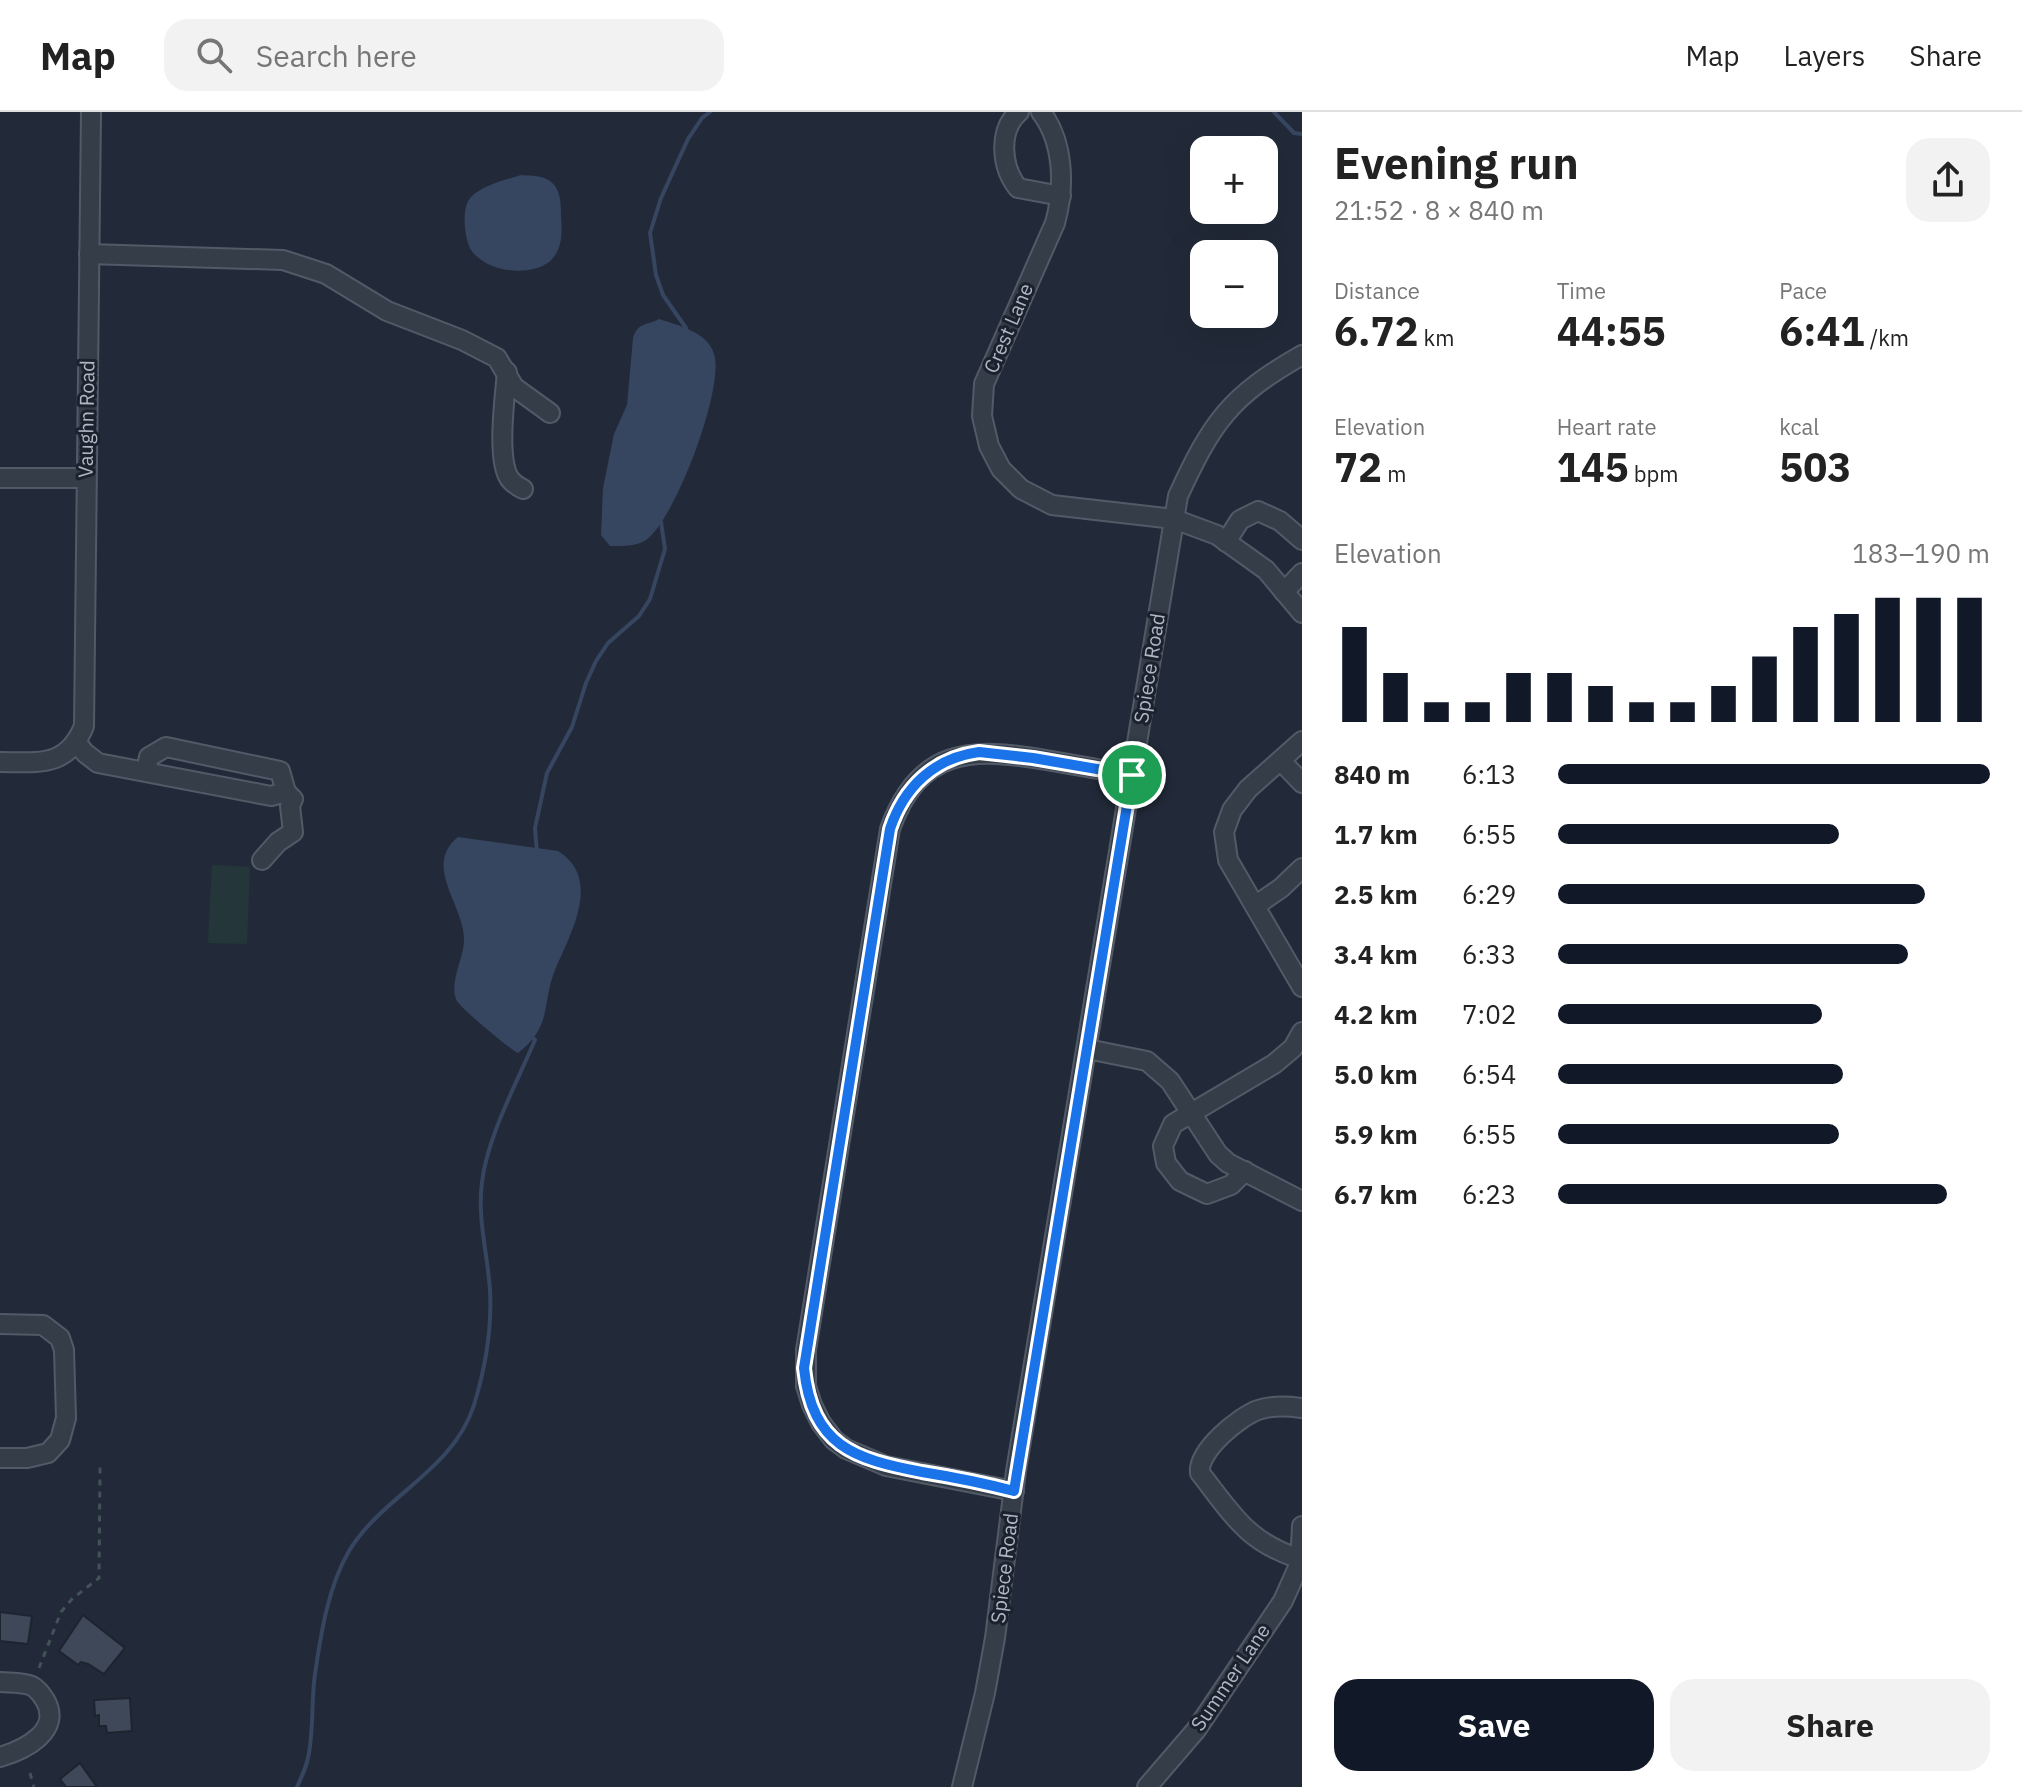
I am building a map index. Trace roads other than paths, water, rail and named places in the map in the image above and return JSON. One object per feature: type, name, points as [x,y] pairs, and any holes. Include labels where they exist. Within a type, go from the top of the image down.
[{"type":"street","name":"Vaughn Road","points":[[81,734],[91,112]]},
{"type":"street","points":[[1019,112],[1009,123],[1004,140],[1010,177],[1018,188],[1061,196]]},
{"type":"street","name":"Crest Lane","points":[[1041,112],[1050,123],[1057,143],[1061,196],[1055,223],[984,384],[982,416],[989,446],[1001,469],[1021,489],[1052,505],[1174,519],[1217,535],[1266,570],[1302,613]]},
{"type":"street","points":[[89,254],[283,260],[304,266],[326,274],[387,311],[462,340],[497,358],[514,387],[550,413]]},
{"type":"street","name":"Spiece Road","points":[[962,1787],[995,1638],[1014,1491],[1178,496],[1200,447],[1221,416],[1244,393],[1302,355]]},
{"type":"street","points":[[507,372],[504,456],[507,474],[523,489]]},
{"type":"street","points":[[0,478],[85,478]]},
{"type":"street","points":[[1226,542],[1240,520],[1258,511],[1280,521],[1302,540]]},
{"type":"street","points":[[1284,592],[1302,573]]},
{"type":"street","points":[[0,762],[46,762],[67,753],[81,734]]},
{"type":"street","points":[[81,734],[85,753],[98,763],[271,796],[286,792]]},
{"type":"street","points":[[1302,741],[1248,789],[1232,810],[1224,832],[1228,860],[1302,987]]},
{"type":"street","points":[[146,771],[149,757],[166,747],[280,771],[286,792],[293,799],[290,806],[293,832],[278,842],[262,860]]},
{"type":"street","points":[[1014,1491],[866,1460],[834,1440],[821,1423],[806,1386],[806,1350],[890,829],[906,793],[921,777],[936,766],[969,754],[1033,758],[1132,775]]},
{"type":"street","points":[[1281,761],[1302,783]]},
{"type":"street","points":[[1255,906],[1289,882],[1302,868]]},
{"type":"street","points":[[1245,1171],[1231,1185],[1207,1194],[1180,1181],[1166,1163],[1163,1146],[1173,1124],[1274,1064],[1293,1048],[1302,1032]]},
{"type":"street","points":[[1087,1049],[1147,1061],[1170,1081],[1218,1154],[1302,1201]]},
{"type":"street","points":[[0,1324],[43,1325],[60,1338],[64,1350],[66,1418],[60,1440],[48,1453],[27,1458],[0,1458]]},
{"type":"street","points":[[1300,1559],[1260,1543],[1216,1494],[1200,1473],[1199,1466],[1208,1447],[1254,1412],[1271,1407],[1302,1408]]},
{"type":"street","name":"Summer Lane","points":[[1147,1787],[1196,1730],[1283,1601],[1300,1559],[1302,1526]]},
{"type":"street","points":[[0,1682],[28,1684],[38,1690],[50,1709],[49,1723],[43,1734],[18,1752],[0,1757]]},
{"type":"water","points":[[521,175],[544,178],[555,186],[560,201],[561,238],[553,258],[540,267],[505,270],[485,262],[471,250],[465,231],[466,208],[471,197],[482,189]]},
{"type":"water","points":[[659,319],[691,330],[711,346],[715,371],[712,394],[695,452],[658,528],[642,542],[610,546],[601,535],[603,488],[614,434],[627,405],[633,338],[640,327]]},
{"type":"water","points":[[458,837],[558,851],[579,876],[579,908],[555,970],[541,1024],[537,1034],[518,1053],[468,1012],[457,1001],[455,994],[455,979],[464,940],[463,927],[448,887],[444,861],[448,848]]},
{"type":"waterway","points":[[685,332],[686,328],[663,295],[656,275],[650,233],[661,198],[688,139],[702,118],[710,112]]},
{"type":"waterway","points":[[1274,112],[1294,133],[1302,134]]},
{"type":"waterway","points":[[537,854],[535,828],[547,773],[572,727],[596,661],[608,643],[639,616],[650,599],[665,549],[661,522]]},
{"type":"waterway","points":[[297,1787],[310,1748],[314,1684],[323,1627],[342,1565],[363,1531],[450,1448],[464,1428],[474,1405],[490,1320],[481,1210],[482,1182],[496,1129],[535,1040],[533,1038]]}]
